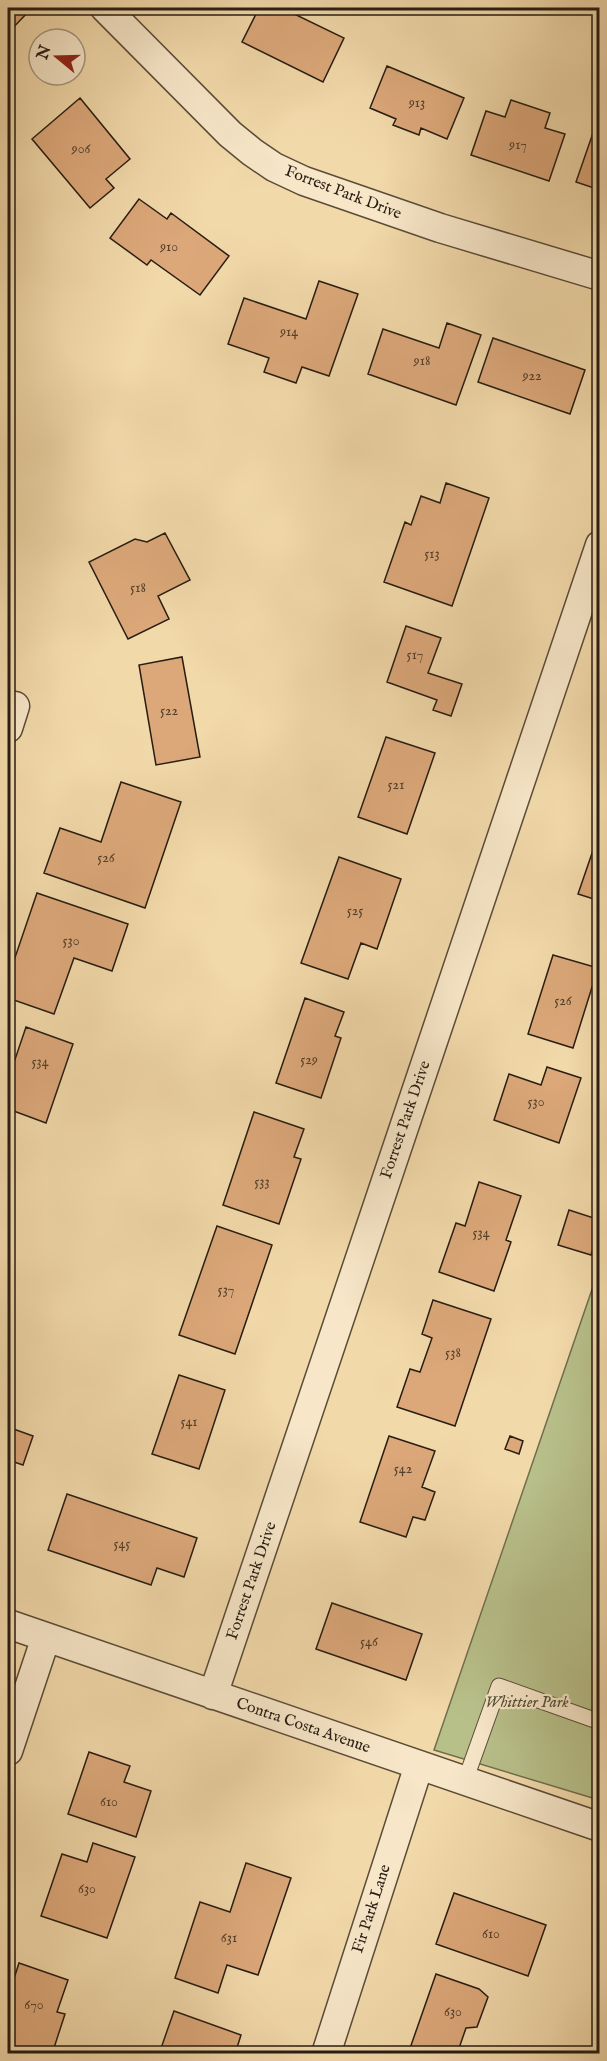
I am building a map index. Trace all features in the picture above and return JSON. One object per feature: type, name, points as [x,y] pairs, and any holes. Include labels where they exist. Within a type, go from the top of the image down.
[{"type":"street","name":"Forrest Park Drive","points":[[105,8],[230,134],[274,167],[304,181],[440,228],[600,276]]},
{"type":"street","name":"Forrest Park Drive","points":[[213,1695],[600,545]]},
{"type":"street","name":"Contra Costa Avenue","points":[[8,1624],[600,1827]]},
{"type":"street","points":[[8,1752],[45,1637]]},
{"type":"street","name":"Fir Park Lane","points":[[326,2054],[419,1765]]},
{"type":"lane","points":[[465,1781],[499,1686],[600,1722]]},
{"type":"green space","name":"Whittier Park","points":[[599,1269],[599,1800],[434,1750]]},
{"type":"building","points":[[8,8],[25,8],[29,11],[8,33]]},
{"type":"building","points":[[259,8],[282,8],[344,38],[323,82],[242,42]]},
{"type":"building","points":[[387,66],[464,98],[447,139],[421,128],[419,135],[393,125],[396,119],[370,108]]},
{"type":"building","points":[[80,98],[130,159],[106,179],[114,188],[90,208],[32,139]]},
{"type":"building","points":[[511,100],[550,113],[545,128],[565,134],[549,181],[471,155],[486,111],[505,117]]},
{"type":"building","points":[[593,133],[600,135],[600,190],[576,182]]},
{"type":"building","points":[[139,199],[167,219],[171,213],[229,256],[200,295],[151,260],[147,265],[110,238]]},
{"type":"building","points":[[319,281],[358,294],[329,376],[302,367],[296,383],[264,372],[269,358],[228,344],[244,298],[306,319]]},
{"type":"building","points":[[447,323],[481,335],[456,405],[368,374],[383,329],[439,348]]},
{"type":"building","points":[[493,338],[585,370],[570,414],[478,382]]},
{"type":"building","points":[[446,483],[489,498],[452,606],[384,582],[405,522],[411,525],[421,496],[440,503]]},
{"type":"building","points":[[165,533],[190,580],[158,596],[169,619],[128,639],[89,562],[135,539],[147,542]]},
{"type":"building","points":[[406,626],[441,638],[428,673],[462,684],[451,716],[433,710],[437,700],[387,682]]},
{"type":"building","points":[[182,657],[200,757],[156,765],[139,665]]},
{"type":"building","points":[[386,737],[435,753],[407,834],[358,817]]},
{"type":"building","points":[[121,782],[181,802],[145,908],[44,873],[60,828],[101,842]]},
{"type":"building","points":[[600,830],[600,901],[578,894]]},
{"type":"building","points":[[339,857],[401,879],[377,949],[361,943],[348,979],[301,963]]},
{"type":"building","points":[[37,893],[128,924],[112,971],[74,958],[54,1014],[8,998],[8,978]]},
{"type":"building","points":[[553,955],[598,968],[573,1048],[528,1034]]},
{"type":"building","points":[[305,998],[344,1012],[335,1036],[341,1038],[321,1098],[276,1083]]},
{"type":"building","points":[[26,1027],[73,1044],[46,1123],[11,1110],[8,1119],[8,1080]]},
{"type":"building","points":[[547,1067],[581,1078],[559,1143],[494,1120],[509,1074],[541,1085]]},
{"type":"building","points":[[254,1112],[304,1129],[294,1157],[301,1159],[279,1224],[223,1205]]},
{"type":"building","points":[[479,1182],[521,1196],[506,1240],[511,1242],[494,1291],[439,1272],[456,1223],[465,1226]]},
{"type":"building","points":[[569,1210],[600,1220],[591,1255],[558,1245]]},
{"type":"building","points":[[217,1226],[272,1245],[235,1354],[179,1335]]},
{"type":"building","points":[[433,1300],[491,1319],[455,1426],[397,1407],[410,1369],[420,1372],[432,1338],[422,1334]]},
{"type":"building","points":[[179,1375],[225,1390],[199,1469],[152,1454]]},
{"type":"building","points":[[8,1427],[33,1436],[23,1465],[8,1460]]},
{"type":"building","points":[[389,1436],[435,1451],[422,1487],[435,1492],[425,1520],[413,1517],[406,1537],[360,1522]]},
{"type":"building","points":[[510,1436],[523,1441],[519,1454],[505,1449]]},
{"type":"building","points":[[67,1494],[197,1538],[184,1577],[157,1568],[151,1585],[48,1550]]},
{"type":"building","points":[[332,1603],[422,1634],[406,1680],[316,1649]]},
{"type":"building","points":[[89,1752],[130,1766],[124,1782],[151,1791],[136,1837],[68,1814]]},
{"type":"building","points":[[93,1843],[135,1857],[107,1938],[41,1916],[62,1854],[87,1862]]},
{"type":"building","points":[[246,1863],[291,1878],[258,1975],[227,1965],[218,1993],[175,1978],[200,1902],[230,1912]]},
{"type":"building","points":[[454,1893],[546,1925],[528,1976],[436,1944]]},
{"type":"building","points":[[19,1963],[68,1980],[57,2012],[65,2014],[52,2054],[25,2054],[8,2048],[8,1997]]},
{"type":"building","points":[[436,1974],[479,1989],[488,1997],[477,2027],[466,2028],[457,2054],[408,2054]]},
{"type":"building","points":[[174,2011],[241,2035],[235,2054],[159,2054]]}]
